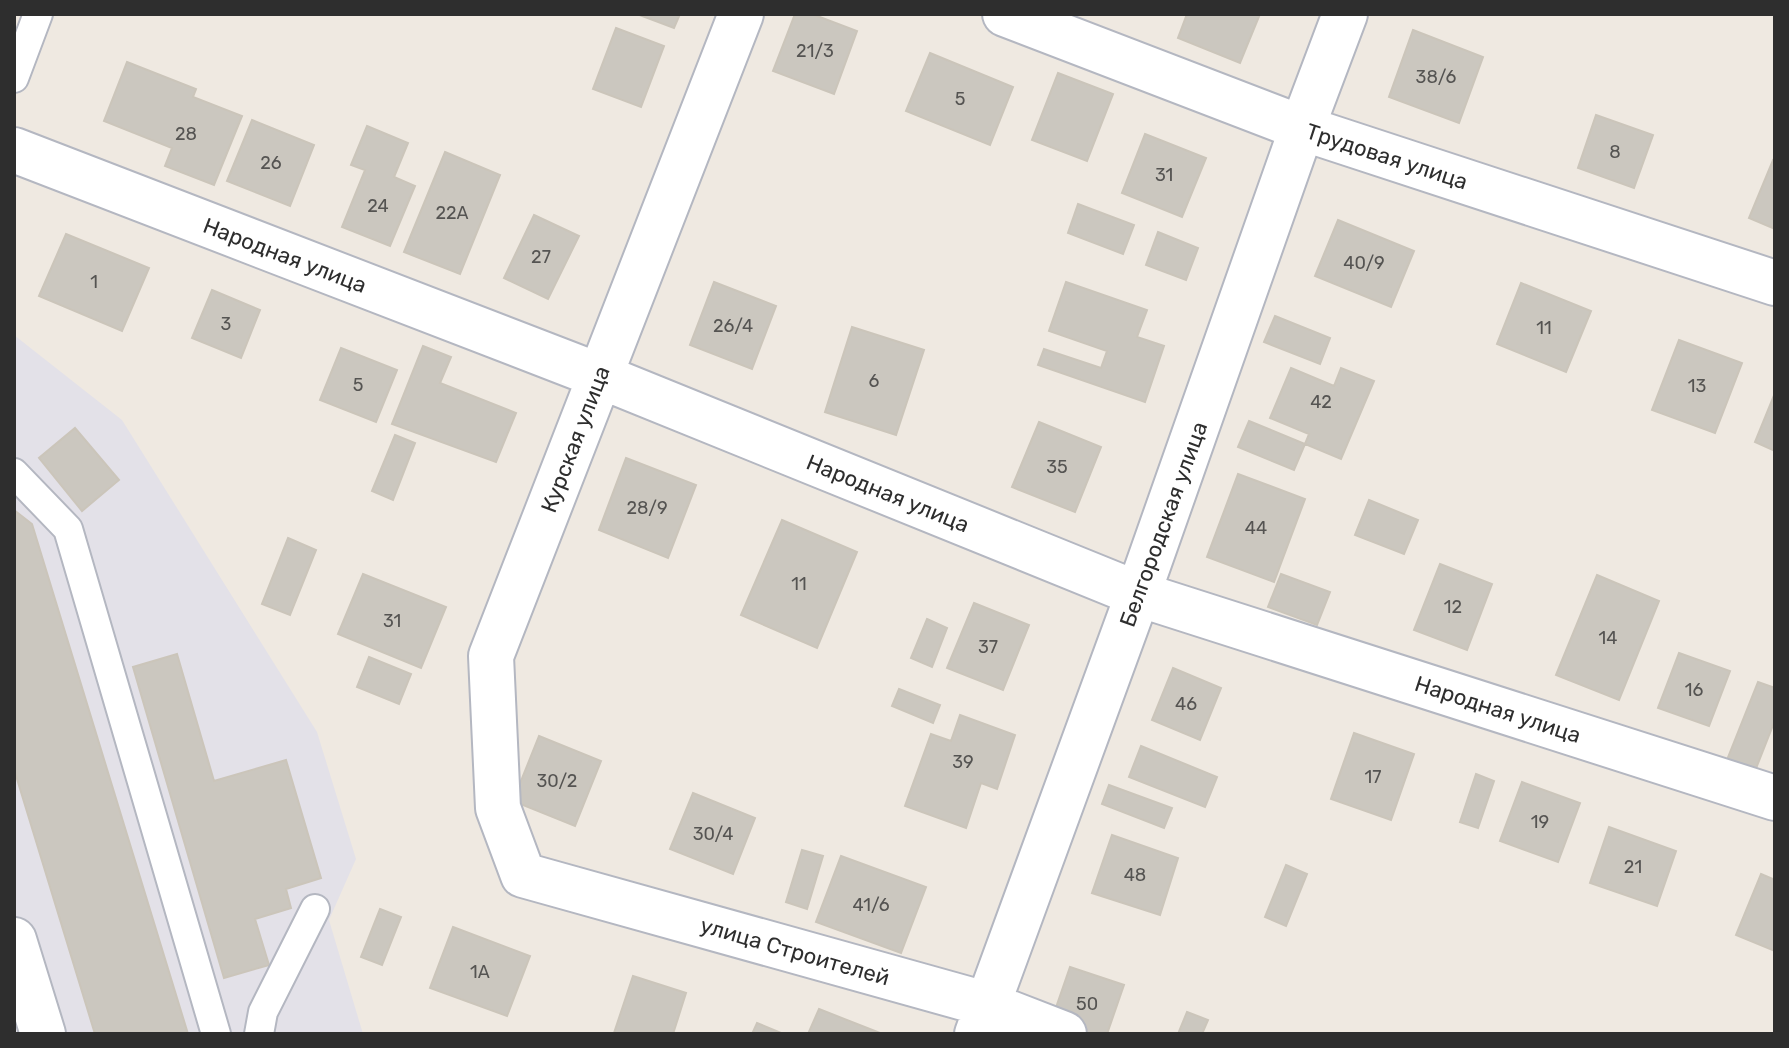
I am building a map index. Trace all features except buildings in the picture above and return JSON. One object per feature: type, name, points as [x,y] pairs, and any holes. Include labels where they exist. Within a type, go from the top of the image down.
[{"type":"street","name":"Курская улица","points":[[523,875],[498,808],[491,656],[741,14]]},
{"type":"street","name":"Трудовая улица","points":[[1005,14],[1302,128],[1775,283]]},
{"type":"street","name":"Белгородская улица","points":[[983,1020],[1345,14]]},
{"type":"street","name":"Народная улица","points":[[14,150],[600,376],[1138,594],[1775,798]]},
{"type":"street","name":"улица Строителей","points":[[523,875],[983,1020],[1064,1034]]},
{"type":"street","points":[[14,940],[43,1034]]},
{"type":"lane","points":[[14,78],[38,14]]},
{"type":"lane","points":[[14,473],[68,529],[216,1034]]},
{"type":"lane","points":[[259,1034],[263,1012],[315,909]]},
{"type":"shaded area","points":[[14,335],[122,420],[317,732],[356,859],[329,920],[363,1034],[14,1034]]}]
